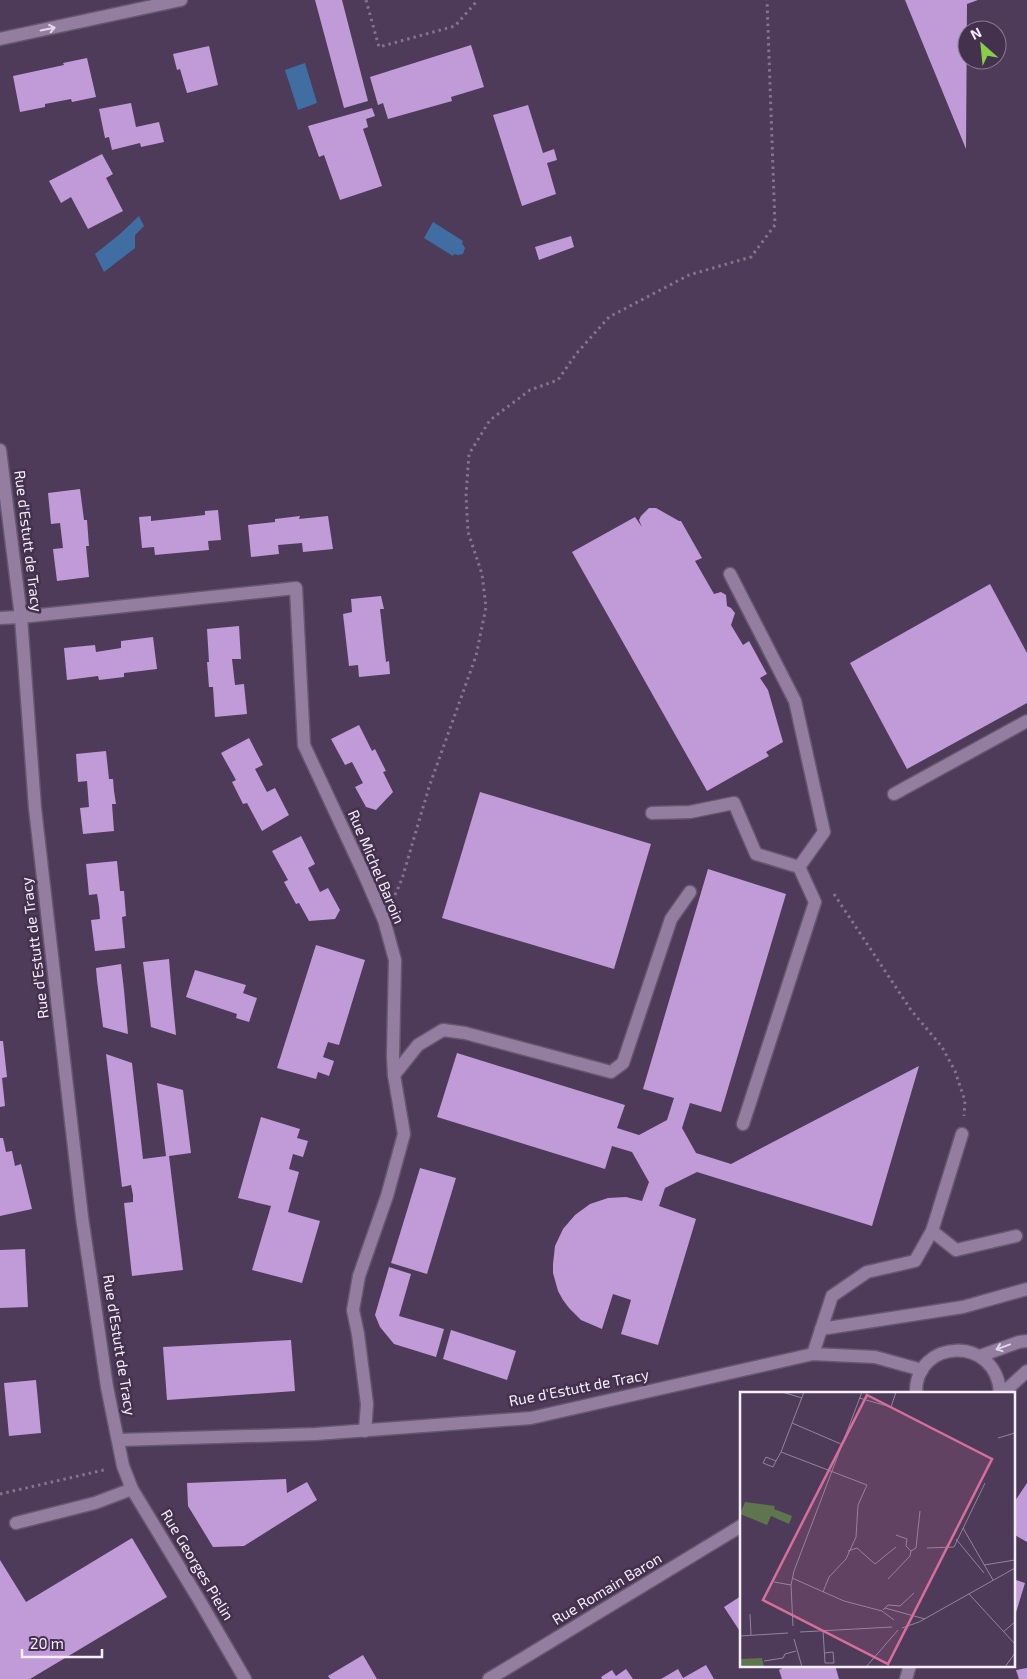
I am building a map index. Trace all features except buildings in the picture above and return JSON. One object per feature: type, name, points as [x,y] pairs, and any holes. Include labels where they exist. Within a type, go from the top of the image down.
[{"type":"street","points":[[0,39],[180,0]]},
{"type":"street","name":"Rue d'Estutt de Tracy","points":[[0,450],[21,617],[35,808],[82,1217],[107,1387],[123,1466]]},
{"type":"street","points":[[730,574],[794,701],[824,832],[800,867]]},
{"type":"street","name":"Rue Michel Baroin","points":[[21,617],[296,588],[304,745],[384,920],[395,960],[393,1056],[394,1075],[404,1134],[387,1196],[359,1276],[353,1310],[367,1404],[365,1431]]},
{"type":"street","points":[[0,618],[21,617]]},
{"type":"street","points":[[894,794],[1027,721]]},
{"type":"street","points":[[652,814],[690,812],[734,803],[756,854],[800,867]]},
{"type":"street","points":[[743,1124],[815,902],[800,867]]},
{"type":"street","points":[[394,1075],[418,1045],[443,1030],[465,1033],[611,1072],[623,1063],[672,919],[690,892]]},
{"type":"street","points":[[813,1354],[832,1296],[867,1272],[915,1261],[932,1231],[962,1134]]},
{"type":"street","points":[[932,1231],[956,1250],[1016,1236]]},
{"type":"street","points":[[821,1330],[963,1307],[1027,1289]]},
{"type":"street","points":[[980,1356],[1027,1341]]},
{"type":"street","points":[[916,1392],[922,1370],[930,1360],[942,1353],[955,1350],[968,1351],[980,1356],[989,1363],[996,1373],[1002,1392]]},
{"type":"street","name":"Rue d'Estutt de Tracy","points":[[118,1440],[316,1434],[531,1418],[813,1354],[875,1357],[922,1370]]},
{"type":"street","points":[[1003,1392],[1027,1371]]},
{"type":"street","name":"Rue Georges Pielin","points":[[123,1466],[132,1489],[245,1679]]},
{"type":"street","points":[[16,1523],[95,1503],[132,1489]]},
{"type":"street","name":"Rue Romain Baron","points":[[490,1679],[740,1527]]},
{"type":"street","points":[[906,1679],[910,1666]]},
{"type":"path","points":[[366,0],[379,47],[455,26],[478,0]]},
{"type":"path","points":[[384,920],[402,879],[429,787],[476,656],[486,607],[482,574],[468,532],[466,494],[469,454],[490,420],[530,390],[558,380],[576,354],[609,317],[689,275],[751,257],[775,225],[767,0]]},
{"type":"path","points":[[830,889],[911,1010],[942,1047],[955,1071],[966,1102],[962,1134]]},
{"type":"path","points":[[0,1494],[123,1466]]},
{"type":"water","points":[[305,63],[317,103],[298,110],[285,70]]},
{"type":"water","points":[[139,216],[144,226],[135,235],[135,248],[104,272],[95,254]]},
{"type":"water","points":[[433,222],[463,241],[462,243],[465,248],[463,254],[454,254],[453,256],[424,238]]}]
